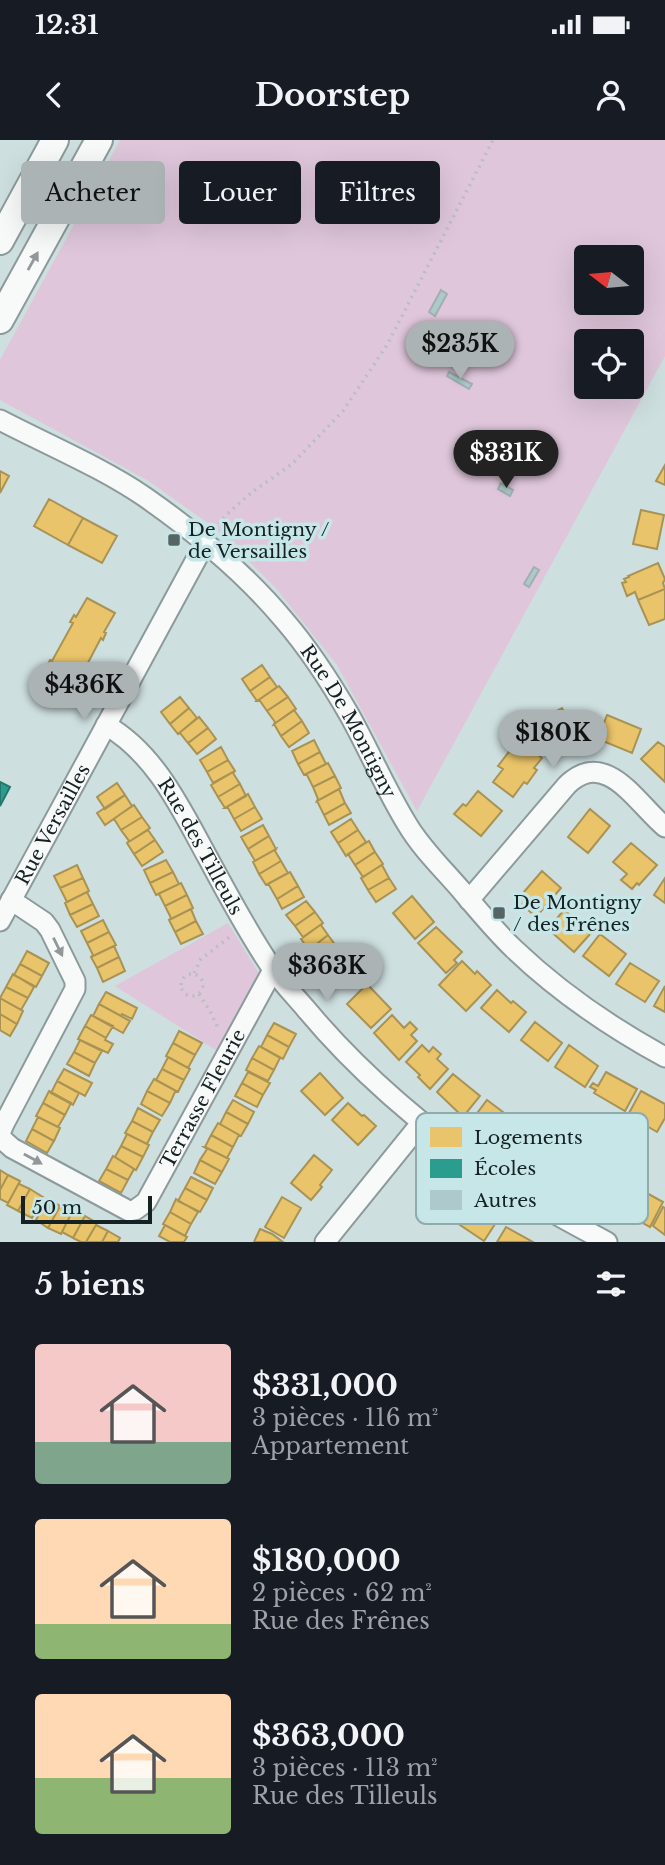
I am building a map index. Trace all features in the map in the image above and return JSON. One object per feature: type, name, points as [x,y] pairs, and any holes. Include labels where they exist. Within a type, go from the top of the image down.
[{"type":"street","points":[[43,161],[55,140]]},
{"type":"street","points":[[87,161],[99,140]]},
{"type":"street","points":[[0,241],[21,202]]},
{"type":"street","points":[[0,320],[53,224]]},
{"type":"street","name":"Rue De Montigny","points":[[0,420],[133,490],[205,543],[245,578],[284,620],[349,714],[408,826],[512,948],[586,1009],[665,1057]]},
{"type":"street","name":"Rue Versailles","points":[[0,921],[205,543]]},
{"type":"street","name":"Rue des Tilleuls","points":[[106,725],[145,756],[158,772],[184,813],[245,926],[274,970],[353,1062],[416,1117]]},
{"type":"street","points":[[470,900],[567,785],[586,772],[610,775],[665,827]]},
{"type":"street","name":"Terrasse Fleurie","points":[[12,900],[44,922],[50,930],[75,981],[75,989],[4,1124],[1,1138],[5,1143],[129,1211],[146,1202],[274,970]]},
{"type":"street","points":[[325,1242],[416,1129]]},
{"type":"street","name":"Rue des Tilleuls","points":[[576,1224],[607,1242]]},
{"type":"path","points":[[205,543],[227,514],[292,464],[343,411],[387,345],[493,140]]},
{"type":"path","points":[[194,973],[202,980],[203,988],[199,994],[188,996],[180,984],[183,977],[194,973],[201,959],[245,926]]},
{"type":"path","points":[[199,994],[228,1051]]},
{"type":"shaded area","points":[[120,140],[665,140],[665,356],[644,395],[644,329],[574,329],[574,399],[642,399],[417,811],[337,665],[275,587],[215,528],[147,480],[0,400],[0,360],[74,224],[165,224],[165,161],[109,161]]},
{"type":"shaded area","points":[[228,923],[260,975],[219,1052],[115,986]]},
{"type":"building: Logements","points":[[665,465],[665,485],[656,481]]},
{"type":"building: Logements","points":[[0,471],[9,476],[0,493]]},
{"type":"building: Logements","points":[[49,499],[83,518],[68,545],[34,526]]},
{"type":"building: Logements","points":[[641,510],[664,515],[657,549],[633,544]]},
{"type":"building: Logements","points":[[83,518],[117,536],[102,563],[68,545]]},
{"type":"building: Logements","points":[[658,563],[665,579],[665,589],[638,600],[635,592],[627,596],[622,583],[626,582],[624,579]]},
{"type":"building: Logements","points":[[665,589],[665,619],[649,625],[638,600]]},
{"type":"building: Logements","points":[[87,598],[115,613],[104,632],[106,633],[103,640],[101,638],[81,676],[83,677],[67,702],[39,686],[49,668],[47,666],[50,660],[52,661],[73,623],[70,622]]},
{"type":"building: Logements","points":[[262,665],[270,677],[250,691],[242,679]]},
{"type":"building: Logements","points":[[270,677],[277,687],[257,701],[250,691]]},
{"type":"building: Logements","points":[[279,686],[288,697],[267,711],[260,701],[257,701]]},
{"type":"building: Logements","points":[[180,697],[189,708],[170,724],[161,712]]},
{"type":"building: Logements","points":[[288,697],[296,709],[274,724],[267,711]]},
{"type":"building: Logements","points":[[189,708],[197,718],[178,734],[170,724]]},
{"type":"building: Logements","points":[[562,708],[574,733],[545,748],[532,724]]},
{"type":"building: Logements","points":[[294,710],[302,721],[281,736],[274,724]]},
{"type":"building: Logements","points":[[607,715],[641,729],[632,753],[598,739]]},
{"type":"building: Logements","points":[[199,717],[208,728],[188,743],[178,734]]},
{"type":"building: Logements","points":[[302,721],[309,733],[289,747],[281,736]]},
{"type":"building: Logements","points":[[208,728],[216,739],[197,754],[188,743]]},
{"type":"building: Logements","points":[[314,740],[320,752],[298,764],[292,751]]},
{"type":"building: Logements","points":[[518,740],[542,758],[527,784],[524,782],[513,797],[493,782],[503,769],[498,766]]},
{"type":"building: Logements","points":[[658,742],[665,747],[665,782],[641,759]]},
{"type":"building: Logements","points":[[221,747],[228,760],[207,772],[200,760]]},
{"type":"building: Logements","points":[[320,752],[326,764],[304,775],[298,764]]},
{"type":"building: Logements","points":[[228,760],[235,771],[213,783],[207,772]]},
{"type":"building: Logements","points":[[328,763],[335,776],[313,787],[307,775],[304,775]]},
{"type":"building: Logements","points":[[235,771],[233,773],[240,784],[218,797],[211,785]]},
{"type":"building: Logements","points":[[335,776],[341,788],[317,801],[313,787]]},
{"type":"building: Logements","points":[[117,783],[125,795],[105,809],[97,797]]},
{"type":"building: Logements","points":[[240,784],[246,796],[225,808],[218,797]]},
{"type":"building: Logements","points":[[339,789],[345,803],[324,815],[317,801]]},
{"type":"building: Logements","points":[[478,791],[502,811],[481,836],[454,814],[463,804],[466,806]]},
{"type":"building: Logements","points":[[248,794],[255,807],[234,819],[228,808],[225,808]]},
{"type":"building: Logements","points":[[125,795],[132,806],[105,825],[97,813]]},
{"type":"building: Logements","points":[[345,803],[351,813],[329,825],[324,815]]},
{"type":"building: Logements","points":[[134,805],[142,817],[121,830],[114,819],[112,820]]},
{"type":"building: Logements","points":[[255,807],[262,819],[241,831],[234,819]]},
{"type":"building: Logements","points":[[590,809],[610,826],[588,853],[568,837]]},
{"type":"building: Logements","points":[[142,817],[150,828],[127,843],[129,841],[121,830]]},
{"type":"building: Logements","points":[[351,819],[358,830],[338,843],[331,832]]},
{"type":"building: Logements","points":[[263,825],[269,836],[248,849],[241,837]]},
{"type":"building: Logements","points":[[148,830],[155,840],[134,854],[127,843]]},
{"type":"building: Logements","points":[[358,830],[366,842],[346,856],[338,843]]},
{"type":"building: Logements","points":[[269,836],[276,849],[255,861],[248,849]]},
{"type":"building: Logements","points":[[155,840],[163,852],[142,866],[134,854]]},
{"type":"building: Logements","points":[[369,841],[375,852],[355,865],[348,854]]},
{"type":"building: Logements","points":[[631,843],[657,865],[632,889],[621,880],[627,874],[613,862]]},
{"type":"building: Logements","points":[[276,849],[281,861],[259,874],[253,862]]},
{"type":"building: Logements","points":[[375,852],[383,864],[363,877],[355,865]]},
{"type":"building: Logements","points":[[166,860],[173,872],[150,883],[144,870]]},
{"type":"building: Logements","points":[[281,861],[288,873],[266,885],[259,874]]},
{"type":"building: Logements","points":[[77,865],[83,878],[60,888],[54,876]]},
{"type":"building: Logements","points":[[382,865],[389,878],[368,890],[361,878]]},
{"type":"building: Logements","points":[[542,871],[561,888],[536,917],[517,900]]},
{"type":"building: Logements","points":[[173,872],[179,884],[156,895],[150,883]]},
{"type":"building: Logements","points":[[290,872],[298,886],[277,899],[269,885],[266,885]]},
{"type":"building: Logements","points":[[83,878],[89,891],[67,902],[60,888]]},
{"type":"building: Logements","points":[[389,878],[396,889],[376,902],[368,890]]},
{"type":"building: Logements","points":[[665,878],[665,903],[654,895]]},
{"type":"building: Logements","points":[[181,883],[187,895],[165,906],[159,894],[156,895]]},
{"type":"building: Logements","points":[[298,886],[304,897],[282,909],[277,899]]},
{"type":"building: Logements","points":[[87,892],[93,904],[70,915],[65,903]]},
{"type":"building: Logements","points":[[187,895],[193,908],[169,920],[171,918],[165,906]]},
{"type":"building: Logements","points":[[412,896],[434,922],[415,939],[393,913]]},
{"type":"building: Logements","points":[[306,901],[315,912],[295,926],[286,915]]},
{"type":"building: Logements","points":[[93,904],[99,916],[77,927],[70,915]]},
{"type":"building: Logements","points":[[191,909],[196,921],[175,932],[169,920]]},
{"type":"building: Logements","points":[[564,910],[591,933],[574,952],[548,929]]},
{"type":"building: Logements","points":[[315,912],[323,923],[303,937],[295,926]]},
{"type":"building: Logements","points":[[103,920],[109,932],[87,943],[81,931]]},
{"type":"building: Logements","points":[[196,921],[203,934],[181,944],[175,932]]},
{"type":"building: Logements","points":[[323,923],[321,925],[328,935],[309,950],[301,939]]},
{"type":"building: Logements","points":[[436,927],[462,952],[454,960],[457,963],[446,973],[418,943]]},
{"type":"building: Logements","points":[[109,932],[116,945],[91,957],[93,955],[87,943]]},
{"type":"building: Logements","points":[[600,934],[626,954],[609,976],[583,956]]},
{"type":"building: Logements","points":[[328,935],[336,946],[317,961],[309,950]]},
{"type":"building: Logements","points":[[339,945],[348,957],[327,971],[319,960]]},
{"type":"building: Logements","points":[[114,946],[119,957],[97,968],[91,957]]},
{"type":"building: Logements","points":[[27,951],[49,963],[42,976],[20,964]]},
{"type":"building: Logements","points":[[119,957],[125,971],[103,982],[97,968]]},
{"type":"building: Logements","points":[[348,957],[355,968],[335,982],[327,971]]},
{"type":"building: Logements","points":[[462,961],[491,985],[466,1011],[439,985]]},
{"type":"building: Logements","points":[[630,963],[659,981],[645,1002],[616,984]]},
{"type":"building: Logements","points":[[20,964],[42,976],[36,987],[14,975]]},
{"type":"building: Logements","points":[[13,974],[34,987],[28,998],[6,987]]},
{"type":"building: Logements","points":[[367,984],[391,1009],[371,1028],[347,1004]]},
{"type":"building: Logements","points":[[665,986],[665,1012],[654,1006]]},
{"type":"building: Logements","points":[[6,987],[28,998],[21,1010],[0,998]]},
{"type":"building: Logements","points":[[497,990],[526,1012],[509,1032],[481,1008]]},
{"type":"building: Logements","points":[[106,992],[137,1008],[132,1019],[99,1004]]},
{"type":"building: Logements","points":[[0,998],[23,1011],[17,1024],[0,1014]]},
{"type":"building: Logements","points":[[99,1004],[130,1021],[123,1033],[93,1016]]},
{"type":"building: Logements","points":[[0,1014],[17,1024],[10,1036],[0,1030]]},
{"type":"building: Logements","points":[[91,1015],[113,1026],[106,1038],[85,1026]]},
{"type":"building: Logements","points":[[392,1015],[404,1028],[410,1022],[417,1029],[411,1035],[417,1041],[399,1060],[374,1033]]},
{"type":"building: Logements","points":[[535,1022],[562,1043],[548,1061],[521,1040]]},
{"type":"building: Logements","points":[[274,1023],[296,1034],[289,1047],[267,1035]]},
{"type":"building: Logements","points":[[85,1026],[113,1044],[108,1053],[78,1039]]},
{"type":"building: Logements","points":[[179,1031],[202,1043],[195,1055],[173,1043]]},
{"type":"building: Logements","points":[[267,1035],[289,1047],[283,1059],[261,1047]]},
{"type":"building: Logements","points":[[80,1040],[102,1051],[95,1063],[74,1052]]},
{"type":"building: Logements","points":[[173,1043],[195,1055],[188,1068],[166,1056]]},
{"type":"building: Logements","points":[[422,1045],[429,1052],[433,1047],[441,1054],[437,1059],[448,1069],[430,1089],[406,1062]]},
{"type":"building: Logements","points":[[569,1045],[598,1066],[585,1087],[555,1067]]},
{"type":"building: Logements","points":[[259,1046],[280,1058],[274,1070],[252,1058]]},
{"type":"building: Logements","points":[[74,1052],[95,1063],[89,1076],[67,1064]]},
{"type":"building: Logements","points":[[168,1057],[190,1069],[184,1080],[162,1069]]},
{"type":"building: Logements","points":[[252,1058],[274,1070],[268,1081],[246,1070]]},
{"type":"building: Logements","points":[[64,1069],[92,1083],[85,1096],[57,1081]]},
{"type":"building: Logements","points":[[162,1069],[184,1080],[178,1092],[156,1080]]},
{"type":"building: Logements","points":[[248,1072],[270,1083],[263,1095],[242,1083]]},
{"type":"building: Logements","points":[[606,1072],[637,1089],[625,1111],[594,1093],[596,1090],[590,1087],[593,1083],[598,1086]]},
{"type":"building: Logements","points":[[320,1073],[343,1098],[325,1115],[301,1091]]},
{"type":"building: Logements","points":[[453,1074],[480,1096],[466,1113],[459,1113],[437,1092]]},
{"type":"building: Logements","points":[[154,1079],[178,1092],[175,1092],[170,1103],[147,1091]]},
{"type":"building: Logements","points":[[57,1081],[79,1093],[73,1105],[51,1093]]},
{"type":"building: Logements","points":[[242,1083],[263,1095],[257,1107],[235,1096]]},
{"type":"building: Logements","points":[[49,1091],[71,1103],[65,1115],[43,1103]]},
{"type":"building: Logements","points":[[147,1091],[170,1103],[162,1116],[141,1104]]},
{"type":"building: Logements","points":[[641,1091],[665,1104],[665,1118],[657,1132],[648,1127],[648,1113],[629,1113]]},
{"type":"building: Logements","points":[[233,1100],[254,1112],[248,1124],[226,1112]]},
{"type":"building: Logements","points":[[487,1100],[504,1113],[477,1113]]},
{"type":"building: Logements","points":[[43,1103],[65,1115],[58,1127],[36,1116]]},
{"type":"building: Logements","points":[[348,1103],[376,1126],[358,1145],[332,1120]]},
{"type":"building: Logements","points":[[138,1108],[160,1120],[153,1132],[132,1121]]},
{"type":"building: Logements","points":[[226,1112],[248,1124],[241,1136],[220,1124]]},
{"type":"building: Logements","points":[[38,1117],[60,1128],[54,1141],[32,1129]]},
{"type":"building: Logements","points":[[132,1121],[153,1132],[147,1144],[125,1133]]},
{"type":"building: Logements","points":[[218,1123],[239,1135],[233,1147],[211,1135]]},
{"type":"building: Logements","points":[[32,1129],[54,1141],[47,1153],[26,1141]]},
{"type":"building: Logements","points":[[127,1134],[149,1145],[143,1157],[121,1146]]},
{"type":"building: Logements","points":[[211,1135],[233,1147],[227,1158],[205,1147]]},
{"type":"building: Logements","points":[[121,1146],[143,1157],[136,1170],[115,1157]]},
{"type":"building: Logements","points":[[204,1147],[229,1159],[222,1172],[200,1160],[207,1149]]},
{"type":"building: Logements","points":[[314,1155],[332,1170],[311,1200],[291,1183]]},
{"type":"building: Logements","points":[[113,1156],[134,1169],[128,1180],[106,1169]]},
{"type":"building: Logements","points":[[200,1160],[222,1172],[215,1184],[194,1173]]},
{"type":"building: Logements","points":[[106,1169],[128,1180],[121,1193],[99,1181]]},
{"type":"building: Logements","points":[[0,1170],[8,1175],[0,1190]]},
{"type":"building: Logements","points":[[8,1175],[20,1181],[8,1203],[0,1199],[0,1190]]},
{"type":"building: Logements","points":[[191,1177],[213,1188],[207,1200],[185,1188]]},
{"type":"building: Logements","points":[[20,1181],[19,1184],[30,1189],[18,1211],[7,1205]]},
{"type":"building: Logements","points":[[185,1188],[207,1200],[200,1212],[178,1201]]},
{"type":"building: Logements","points":[[30,1189],[43,1197],[32,1218],[18,1211]]},
{"type":"building: Logements","points":[[648,1194],[663,1202],[650,1227],[645,1224],[648,1224]]},
{"type":"building: Logements","points":[[282,1197],[301,1208],[284,1238],[265,1227]]},
{"type":"building: Logements","points":[[47,1199],[60,1206],[48,1228],[36,1220]]},
{"type":"building: Logements","points":[[176,1199],[198,1212],[191,1224],[170,1212]]},
{"type":"building: Logements","points":[[60,1206],[72,1212],[61,1234],[48,1228]]},
{"type":"building: Logements","points":[[663,1207],[665,1208],[665,1235],[653,1226]]},
{"type":"building: Logements","points":[[73,1210],[85,1216],[73,1238],[62,1232]]},
{"type":"building: Logements","points":[[170,1212],[191,1224],[185,1236],[163,1224]]},
{"type":"building: Logements","points":[[85,1216],[97,1223],[86,1242],[81,1242],[73,1238]]},
{"type":"building: Logements","points":[[458,1224],[495,1224],[484,1241]]},
{"type":"building: Logements","points":[[96,1225],[108,1231],[102,1242],[86,1242]]},
{"type":"building: Logements","points":[[165,1225],[187,1237],[184,1242],[170,1242],[159,1236]]},
{"type":"building: Logements","points":[[506,1227],[533,1242],[497,1242]]},
{"type":"building: Logements","points":[[260,1229],[272,1234],[283,1242],[254,1242]]},
{"type":"building: Logements","points":[[108,1231],[120,1238],[118,1242],[102,1242]]},
{"type":"building: Écoles","points":[[0,782],[10,787],[0,806]]},
{"type":"building: Autres","points":[[441,290],[447,294],[435,316],[429,312]]},
{"type":"building: Autres","points":[[449,372],[472,384],[469,389],[447,376]]},
{"type":"building: Autres","points":[[501,483],[513,490],[510,496],[498,489]]},
{"type":"building: Autres","points":[[534,567],[539,570],[529,587],[524,584]]},
{"type":"place","name":"De Montigny / de Versailles","points":[[174,540]]},
{"type":"place","name":"De Montigny / des Frênes","points":[[499,913]]}]
